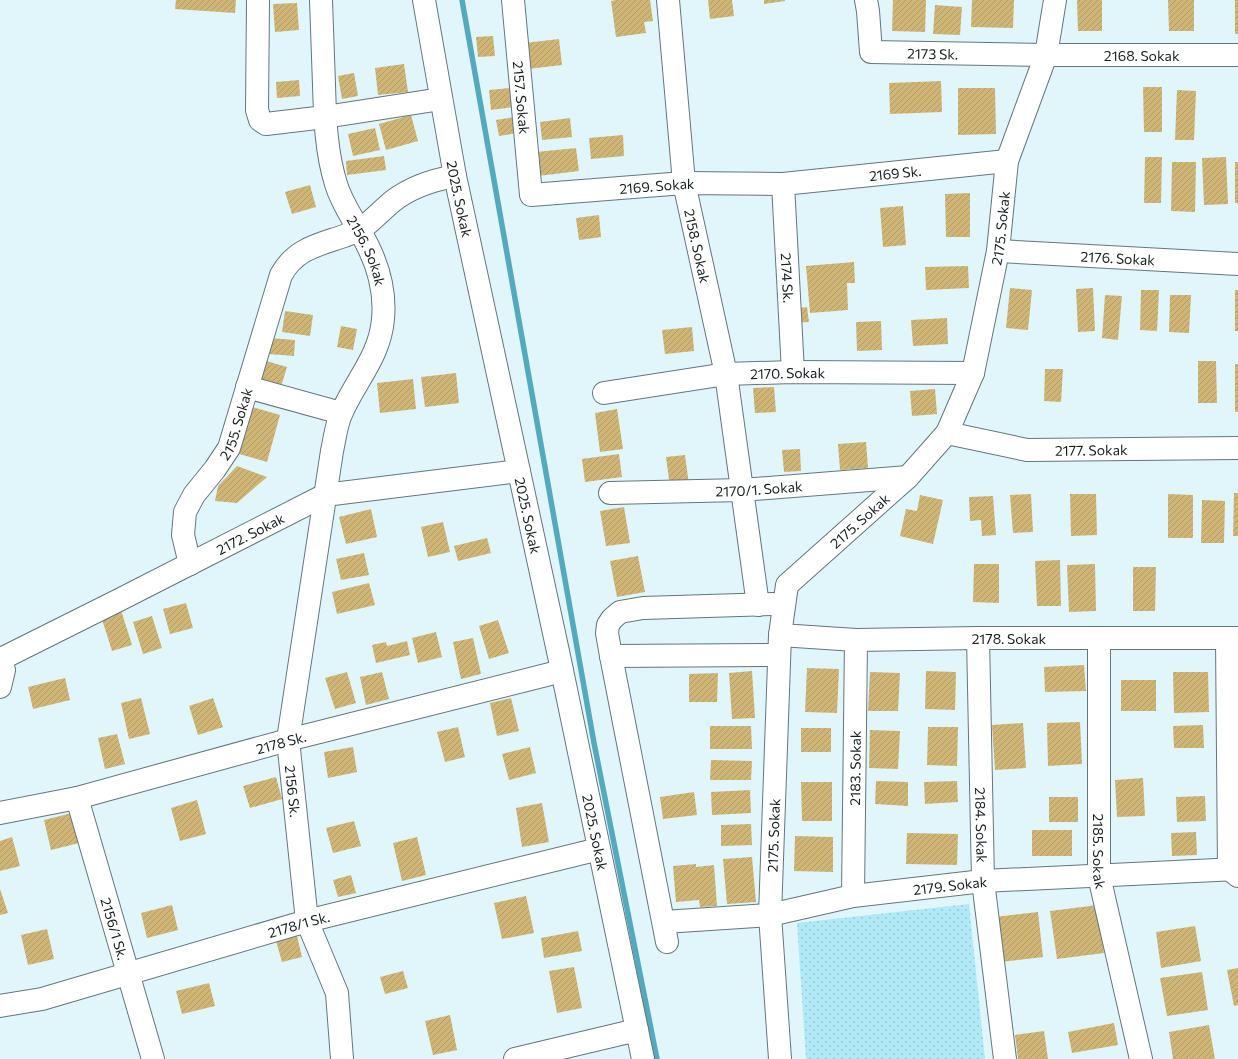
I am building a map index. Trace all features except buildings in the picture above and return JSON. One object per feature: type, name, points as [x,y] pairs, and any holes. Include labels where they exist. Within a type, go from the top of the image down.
[{"type":"street","points":[[258,0],[257,110],[260,120],[266,124],[325,117],[441,99]]},
{"type":"street","name":"2156. Sokak","points":[[321,0],[325,117],[330,160],[343,205],[360,230],[371,252],[380,277],[383,294],[383,319],[380,338],[372,360],[341,413],[332,450],[325,495]]},
{"type":"street","name":"2025. Sokak","points":[[424,0],[454,176],[562,671],[643,1059]]},
{"type":"street","name":"2157. Sokak","points":[[513,0],[530,195]]},
{"type":"street","name":"2158. Sokak","points":[[668,0],[684,183],[726,374],[758,605]]},
{"type":"street","name":"2173 Sk.","points":[[866,0],[871,52],[1046,55]]},
{"type":"street","name":"2175. Sokak","points":[[780,1059],[770,915],[780,645],[787,585],[908,477],[947,433],[973,373],[998,251],[1007,162],[1046,55],[1055,0]]},
{"type":"street","name":"2168. Sokak","points":[[1046,55],[1238,55]]},
{"type":"street","name":"2169 Sk.","points":[[783,184],[1007,162]]},
{"type":"street","points":[[360,230],[395,199],[408,191],[423,184],[454,176]]},
{"type":"street","name":"2169. Sokak","points":[[530,195],[684,183],[783,184]]},
{"type":"street","name":"2174 Sk.","points":[[783,184],[793,372]]},
{"type":"street","name":"2155. Sokak","points":[[190,564],[183,535],[186,512],[194,495],[215,469],[229,448],[246,387],[281,275],[291,261],[305,250],[360,230]]},
{"type":"street","name":"2176. Sokak","points":[[998,251],[1238,264]]},
{"type":"street","name":"2170. Sokak","points":[[604,392],[726,374],[793,372],[973,373]]},
{"type":"street","points":[[246,387],[341,413]]},
{"type":"street","name":"2177. Sokak","points":[[947,433],[1027,450],[1238,448]]},
{"type":"street","name":"2172. Sokak","points":[[1,668],[190,564],[325,495],[519,471]]},
{"type":"street","name":"2170/1. Sokak","points":[[610,494],[742,490],[908,477]]},
{"type":"street","name":"2156 Sk.","points":[[325,495],[288,740],[307,921],[336,993],[342,1059]]},
{"type":"street","points":[[611,656],[607,633],[608,625],[620,612],[643,608],[784,604]]},
{"type":"street","name":"2178. Sokak","points":[[611,656],[856,640],[978,638],[1232,638]]},
{"type":"street","name":"2184. Sokak","points":[[978,638],[983,881],[1005,1059]]},
{"type":"street","name":"2185. Sokak","points":[[1099,638],[1099,876],[1141,1059]]},
{"type":"street","points":[[1232,638],[1235,871]]},
{"type":"street","name":"2183. Sokak","points":[[853,896],[856,640]]},
{"type":"street","name":"2179. Sokak","points":[[611,656],[666,932],[770,915],[853,896],[983,881],[1235,871]]},
{"type":"street","name":"2178 Sk.","points":[[0,813],[76,798],[288,740],[562,671]]},
{"type":"street","name":"2156/1 Sk.","points":[[76,798],[153,1059]]},
{"type":"street","name":"2178/1 Sk.","points":[[0,1006],[42,999],[307,921],[599,849]]},
{"type":"street","points":[[515,1059],[637,1030]]},
{"type":"shaded area","points":[[969,904],[985,1059],[806,1059],[797,923]]},
{"type":"waterway","points":[[462,0],[594,743],[657,1059]]}]
